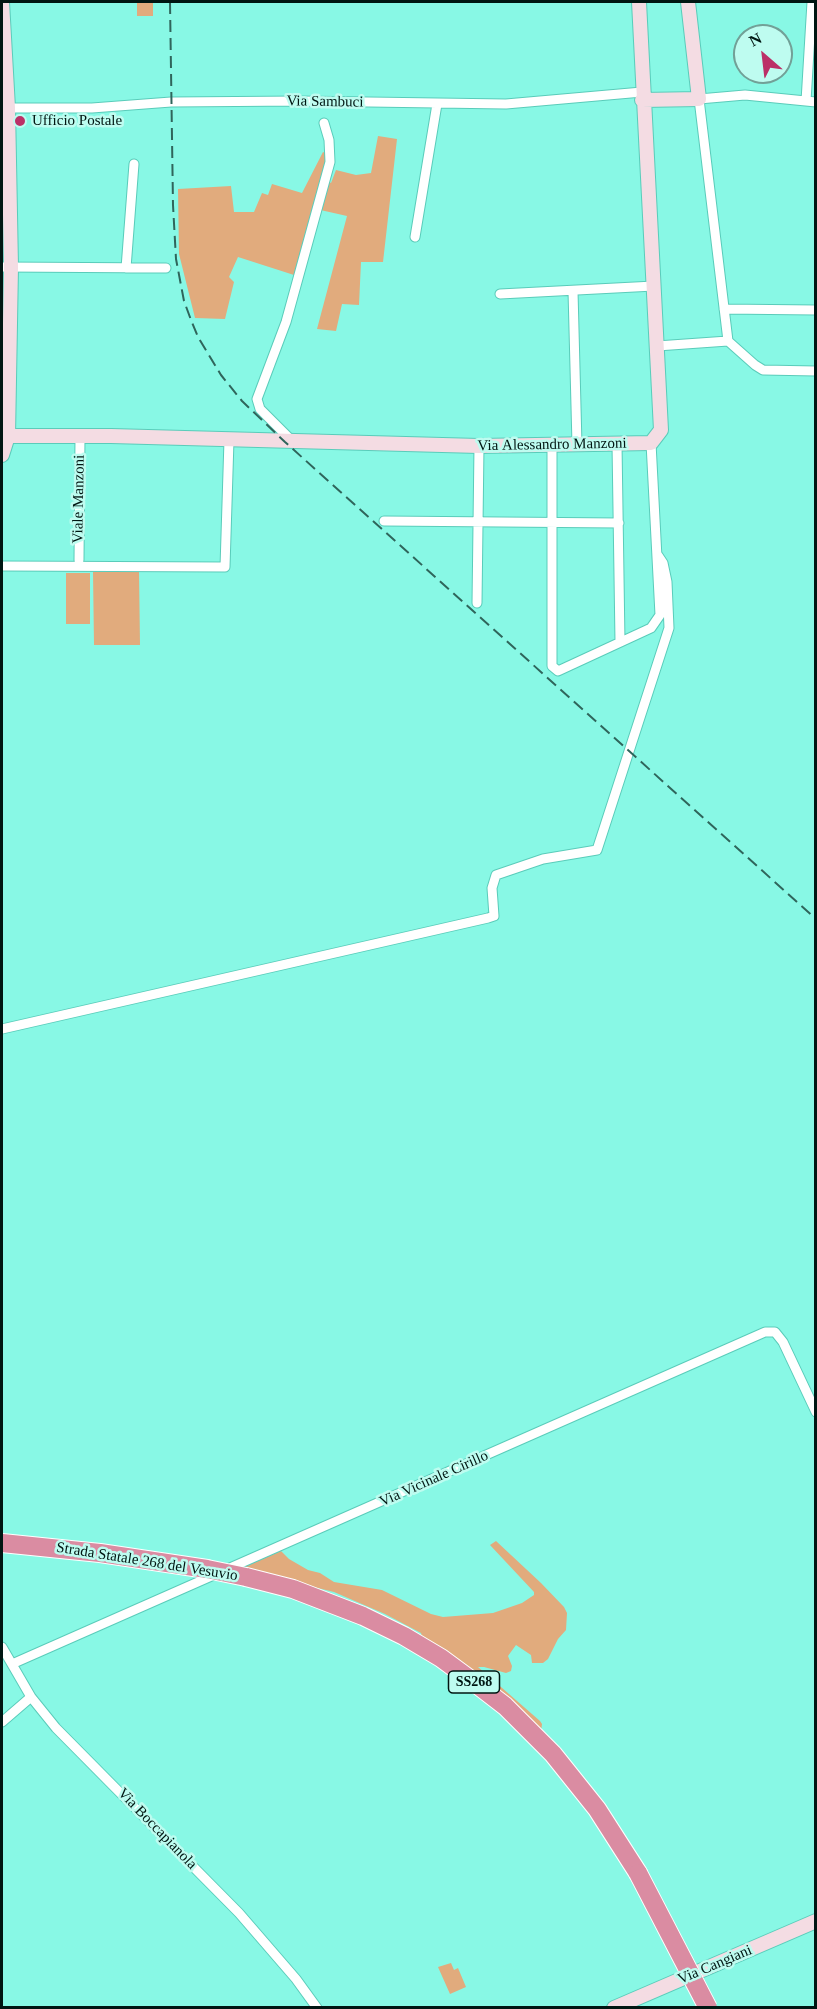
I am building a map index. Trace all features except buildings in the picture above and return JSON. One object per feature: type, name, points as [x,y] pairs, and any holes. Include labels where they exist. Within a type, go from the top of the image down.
[{"type":"highway","name":"Strada Statale 268 del Vesuvio","points":[[2,1543],[111,1554],[207,1569],[293,1589],[363,1616],[404,1636],[441,1658],[505,1706],[553,1754],[597,1809],[638,1873],[708,2007]]},
{"type":"main road","points":[[2,2],[8,108],[5,436],[2,455]]},
{"type":"main road","points":[[639,2],[642,96],[661,430],[651,443]]},
{"type":"main road","points":[[642,96],[699,99],[688,2]]},
{"type":"main road","name":"Via Alessandro Manzoni","points":[[5,436],[111,436],[479,446],[651,443]]},
{"type":"main road","name":"Via Cangiani","points":[[614,2007],[816,1922]]},
{"type":"street","points":[[812,2],[811,101],[745,95],[699,99],[728,341],[754,365],[763,370],[816,371]]},
{"type":"street","name":"Via Sambuci","points":[[8,108],[43,109],[171,102],[288,101],[506,104],[642,96]]},
{"type":"street","points":[[415,237],[437,104]]},
{"type":"street","points":[[293,442],[260,409],[257,399],[286,322],[330,162],[329,141],[324,123]]},
{"type":"street","points":[[126,268],[134,164]]},
{"type":"street","points":[[6,267],[166,268]]},
{"type":"street","points":[[500,294],[654,286]]},
{"type":"street","points":[[573,291],[577,445]]},
{"type":"street","points":[[724,309],[816,310]]},
{"type":"street","points":[[657,345],[728,341]]},
{"type":"street","name":"Viale Manzoni","points":[[79,560],[80,437]]},
{"type":"street","points":[[2,566],[225,567],[229,440]]},
{"type":"street","points":[[552,445],[552,666],[558,670],[651,628],[660,615],[651,443]]},
{"type":"street","points":[[617,444],[620,642]]},
{"type":"street","points":[[477,603],[479,446]]},
{"type":"street","points":[[384,521],[619,523]]},
{"type":"street","points":[[2,1029],[489,918],[494,916],[492,888],[495,875],[543,859],[597,850],[669,628],[667,582],[663,563],[657,554]]},
{"type":"street","name":"Via Vicinale Cirillo","points":[[12,1664],[765,1332],[775,1332],[783,1342],[816,1412]]},
{"type":"street","name":"Via Boccapianola","points":[[2,1647],[31,1696],[56,1728],[239,1913],[317,2007]]},
{"type":"street","points":[[2,1722],[31,1696]]},
{"type":"shaded area","points":[[137,2],[153,2],[153,16],[137,16]]},
{"type":"shaded area","points":[[378,136],[397,139],[383,262],[361,262],[359,305],[342,304],[336,331],[317,329],[347,216],[316,209],[294,275],[238,257],[229,277],[234,282],[225,319],[195,318],[179,254],[178,189],[231,186],[234,212],[254,212],[262,193],[268,195],[272,184],[302,193],[323,152],[330,155],[323,178],[331,183],[336,170],[356,175],[371,173]]},
{"type":"shaded area","points":[[139,571],[140,645],[94,645],[93,572]]},
{"type":"shaded area","points":[[66,573],[90,573],[90,624],[66,624]]},
{"type":"shaded area","points":[[496,1541],[541,1583],[567,1613],[566,1630],[558,1639],[548,1659],[543,1663],[532,1663],[531,1655],[516,1645],[508,1656],[512,1666],[511,1671],[506,1673],[478,1667],[540,1721],[541,1732],[422,1637],[421,1633],[385,1614],[334,1592],[244,1570],[244,1567],[281,1551],[289,1559],[334,1582],[382,1590],[431,1614],[443,1617],[493,1613],[522,1603],[534,1595],[534,1592],[490,1545]]},
{"type":"shaded area","points":[[451,1963],[454,1970],[458,1968],[466,1987],[450,1994],[438,1967]]},
{"type":"railway","points":[[170,2],[176,259],[184,301],[191,320],[198,337],[221,375],[242,401],[285,442],[816,919]]},
{"type":"place","name":"Ufficio Postale","points":[[20,121]]}]
